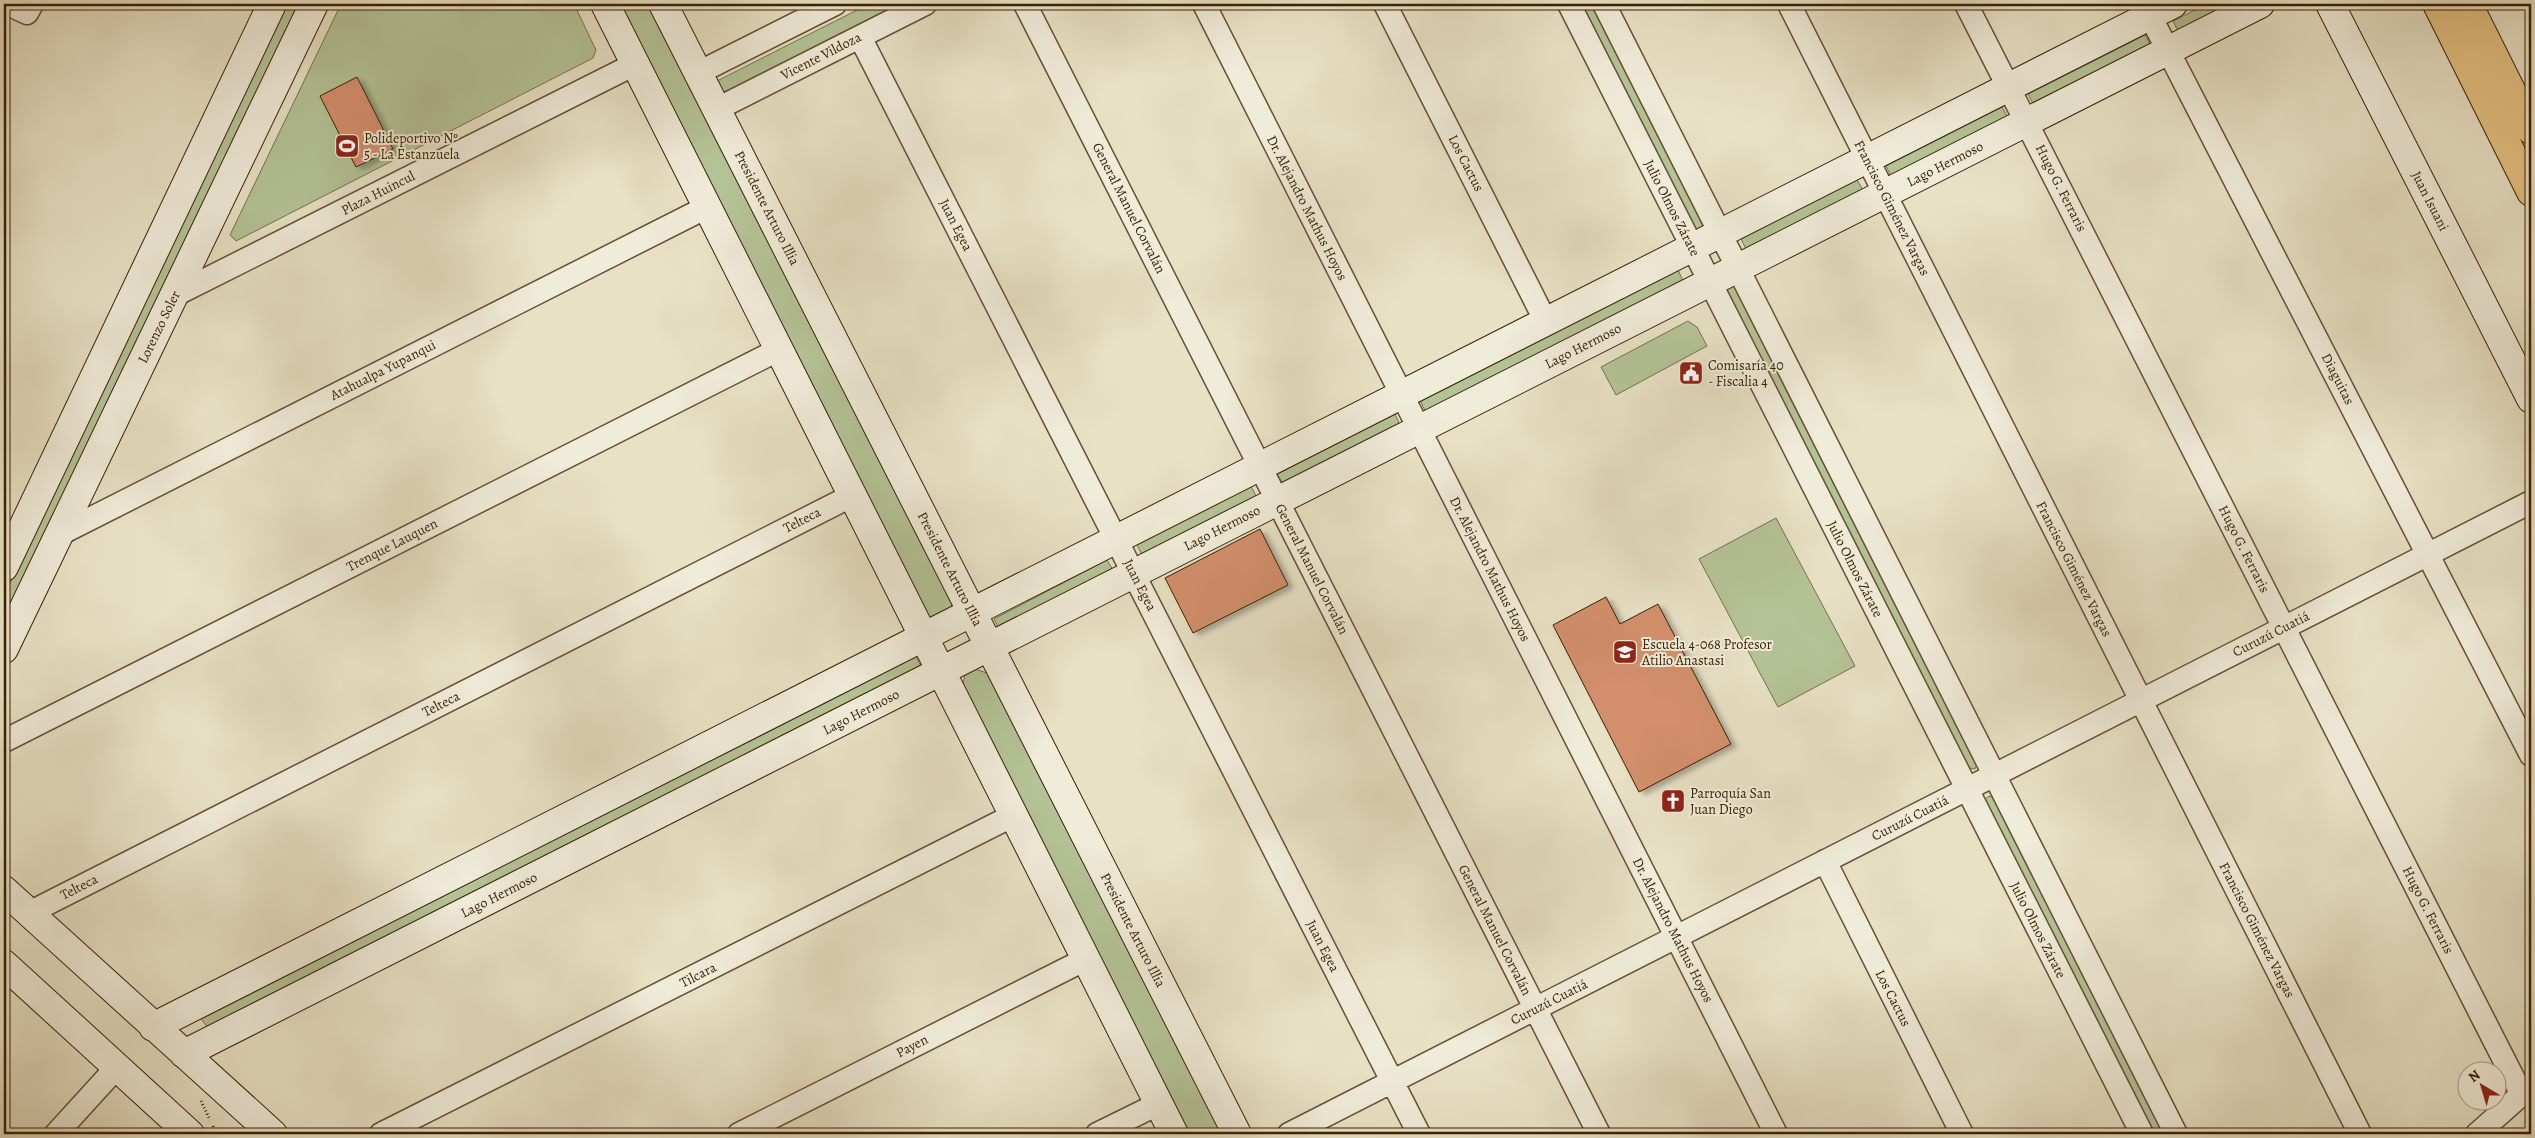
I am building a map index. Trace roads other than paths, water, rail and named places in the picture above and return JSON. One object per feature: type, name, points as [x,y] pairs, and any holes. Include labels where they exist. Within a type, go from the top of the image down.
[{"type":"highway","points":[[2437,4],[2531,192]]},
{"type":"highway","points":[[2468,4],[2531,130]]},
{"type":"street","points":[[4,567],[272,4]]},
{"type":"street","name":"Lorenzo Soler","points":[[4,649],[314,4]]},
{"type":"street","points":[[605,4],[1174,1134]]},
{"type":"street","name":"Presidente Arturo Illia","points":[[663,4],[1237,1134]]},
{"type":"street","points":[[698,73],[834,4]]},
{"type":"street","name":"Vicente Vildoza","points":[[717,109],[925,4]]},
{"type":"street","name":"General Manuel Corvalán","points":[[1025,4],[1599,1134]]},
{"type":"street","name":"Dr. Alejandro Mathus Hoyos","points":[[1204,4],[1776,1134]]},
{"type":"street","name":"Los Cactus","points":[[1386,4],[1546,322]]},
{"type":"street","name":"Julio Olmos Zárate","points":[[1569,4],[2142,1134]]},
{"type":"street","points":[[1604,4],[2176,1134]]},
{"type":"street","name":"Francisco Giménez Vargas","points":[[1789,4],[2360,1134]]},
{"type":"street","name":"Hugo G. Ferraris","points":[[1966,4],[2284,628],[2526,1091]]},
{"type":"street","name":"Lago Hermoso","points":[[184,1054],[2260,4]]},
{"type":"street","name":"Juan Isuani","points":[[2330,4],[2531,399]]},
{"type":"street","points":[[153,1027],[2009,87],[2156,8]]},
{"type":"street","name":"Diaguitas","points":[[2156,8],[2169,51],[2531,755]]},
{"type":"street","name":"Juan Egea","points":[[860,36],[1419,1134]]},
{"type":"street","name":"Plaza Huincul","points":[[175,294],[635,64]]},
{"type":"street","name":"Atahualpa Yupanqui","points":[[60,534],[707,206]]},
{"type":"street","name":"Trenque Lauquen","points":[[4,741],[780,350]]},
{"type":"street","name":"Telteca","points":[[28,913],[852,494]]},
{"type":"street","name":"Curuzú Cuatiá","points":[[1289,1134],[2531,502]]},
{"type":"street","name":"Tilcara","points":[[381,1134],[1014,815]]},
{"type":"street","name":"Los Cactus","points":[[1825,862],[1962,1134]]},
{"type":"street","points":[[4,890],[273,1134]]},
{"type":"street","name":"Payen","points":[[739,1134],[1086,959]]},
{"type":"street","points":[[4,964],[190,1134]]},
{"type":"street","points":[[56,1134],[117,1067]]},
{"type":"street","points":[[2477,1134],[2526,1091]]},
{"type":"street","points":[[1097,1134],[1158,1104]]},
{"type":"place","name":"Polideportivo Nº 5 - La Estanzuela","points":[[347,146]]},
{"type":"place","name":"Comisaría 40 - Fiscalia 4","points":[[1691,373]]},
{"type":"place","name":"Escuela 4-068 Profesor Atilio Anastasi","points":[[1625,652]]},
{"type":"place","name":"Parroquía San Juan Diego","points":[[1673,801]]}]
